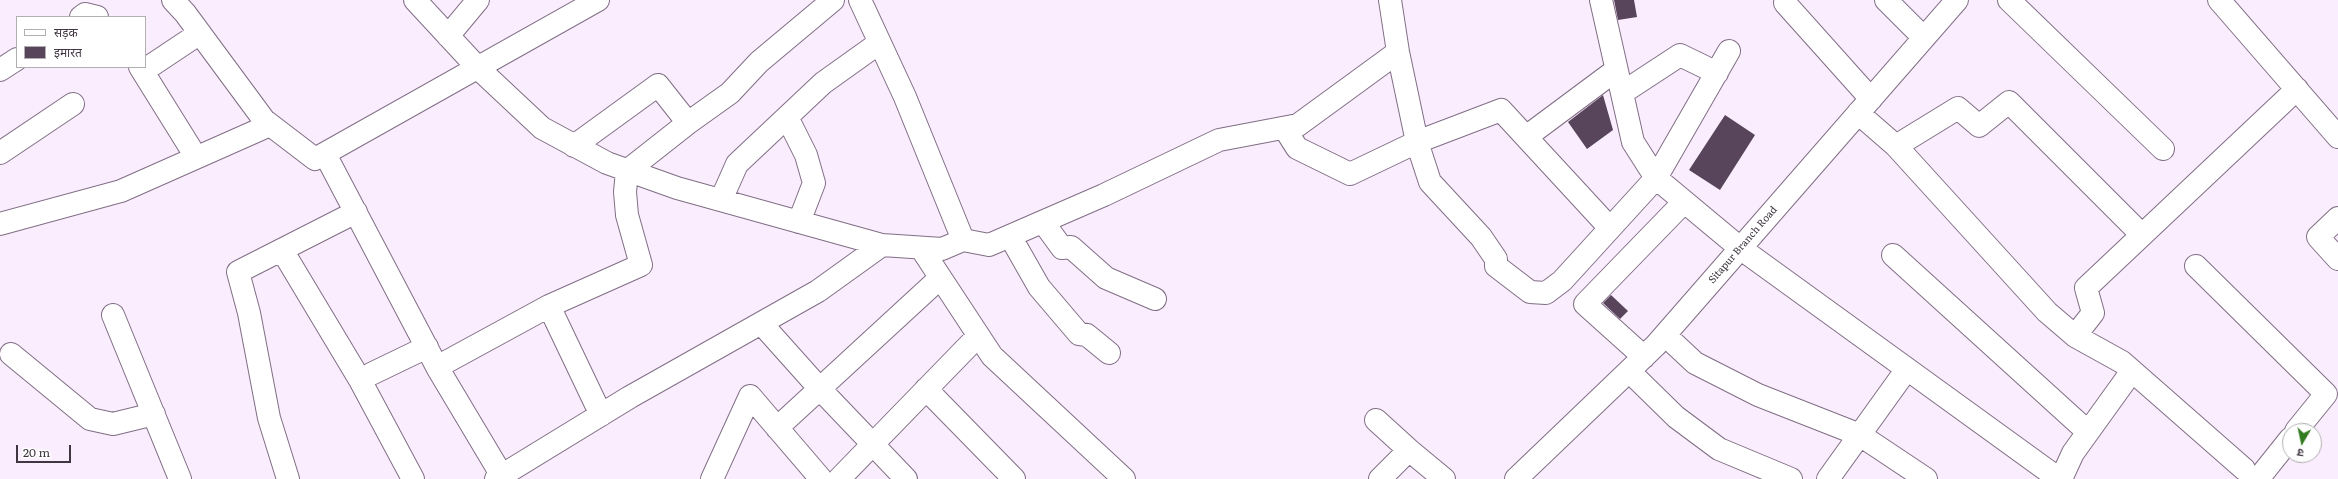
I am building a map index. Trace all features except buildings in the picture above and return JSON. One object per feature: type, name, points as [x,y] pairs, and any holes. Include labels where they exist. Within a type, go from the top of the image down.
[{"type":"street","points":[[173,0],[200,33],[264,120],[315,159],[598,0]]},
{"type":"street","points":[[415,0],[478,68],[542,128],[574,146],[627,171],[721,200],[882,245],[921,248],[942,249],[962,240],[990,245],[1219,140],[1285,129],[1298,125],[1398,52]]},
{"type":"street","points":[[448,36],[478,0]]},
{"type":"street","points":[[437,367],[549,306],[641,265],[627,215],[625,192],[627,171],[688,123],[730,93],[759,62],[833,0]]},
{"type":"street","points":[[860,0],[911,112],[962,240]]},
{"type":"street","points":[[1390,0],[1398,52],[1417,142],[1430,182],[1481,237],[1496,259],[1496,266],[1530,292],[1546,293],[1562,281],[1609,227],[1656,178],[1730,51]]},
{"type":"street","points":[[1602,0],[1616,70],[1633,142],[1656,178],[1740,248],[2060,479],[2073,453],[2132,371]]},
{"type":"street","points":[[1886,0],[1924,38]]},
{"type":"street","name":"Sitapur Branch Road","points":[[1520,478],[1665,335],[1958,0]]},
{"type":"street","points":[[2219,0],[2337,134]]},
{"type":"street","points":[[1785,3],[1896,146],[2047,312],[2075,336],[2122,362],[2249,476],[2282,446]]},
{"type":"street","points":[[2021,4],[2163,149]]},
{"type":"street","points":[[82,16],[85,14],[93,16]]},
{"type":"street","points":[[146,66],[200,33]]},
{"type":"street","points":[[721,200],[737,164],[823,83],[879,43]]},
{"type":"street","points":[[1622,93],[1680,55],[1717,73]]},
{"type":"street","points":[[0,70],[16,60]]},
{"type":"street","points":[[141,69],[196,157]]},
{"type":"street","points":[[1526,137],[1616,70]]},
{"type":"street","points":[[574,146],[658,85],[688,123]]},
{"type":"street","points":[[2075,336],[2093,313],[2086,288],[2297,89]]},
{"type":"street","points":[[1896,146],[1958,108],[1979,126],[2009,102],[2142,235]]},
{"type":"street","points":[[0,153],[73,104]]},
{"type":"street","points":[[1285,129],[1297,148],[1350,174],[1417,142],[1501,110],[1609,227]]},
{"type":"street","points":[[787,117],[806,155],[814,183],[799,222]]},
{"type":"street","points":[[0,224],[120,191],[270,125]]},
{"type":"street","points":[[325,154],[437,367],[499,477],[601,415],[818,291],[882,245]]},
{"type":"street","points":[[1684,202],[1585,304],[1637,364],[1676,418],[1719,449],[1761,474],[1792,479]]},
{"type":"street","points":[[288,479],[269,418],[249,314],[238,272],[356,212]]},
{"type":"street","points":[[2338,218],[2318,237],[2338,259]]},
{"type":"street","points":[[1043,222],[1062,248],[1071,247],[1106,278],[1155,299]]},
{"type":"street","points":[[1010,236],[1044,293],[1079,334],[1087,335],[1109,353]]},
{"type":"street","points":[[921,248],[992,356],[1124,479]]},
{"type":"street","points":[[282,250],[360,380],[413,479]]},
{"type":"street","points":[[1893,255],[2088,432]]},
{"type":"street","points":[[2196,266],[2326,394],[2302,423]]},
{"type":"street","points":[[778,428],[940,278]]},
{"type":"street","points":[[549,306],[601,415]]},
{"type":"street","points":[[113,315],[180,479]]},
{"type":"street","points":[[762,323],[820,389],[906,479]]},
{"type":"street","points":[[1665,335],[1696,363],[1758,395],[1860,435],[1926,479]]},
{"type":"street","points":[[839,479],[978,336]]},
{"type":"street","points":[[371,374],[427,347]]},
{"type":"street","points":[[11,354],[90,418],[113,424],[154,414]]},
{"type":"street","points":[[1828,479],[1907,369]]},
{"type":"street","points":[[926,390],[1014,479]]},
{"type":"street","points":[[712,479],[750,396],[821,479]]},
{"type":"street","points":[[1376,420],[1444,479]]},
{"type":"street","points":[[1380,479],[1410,450]]}]
